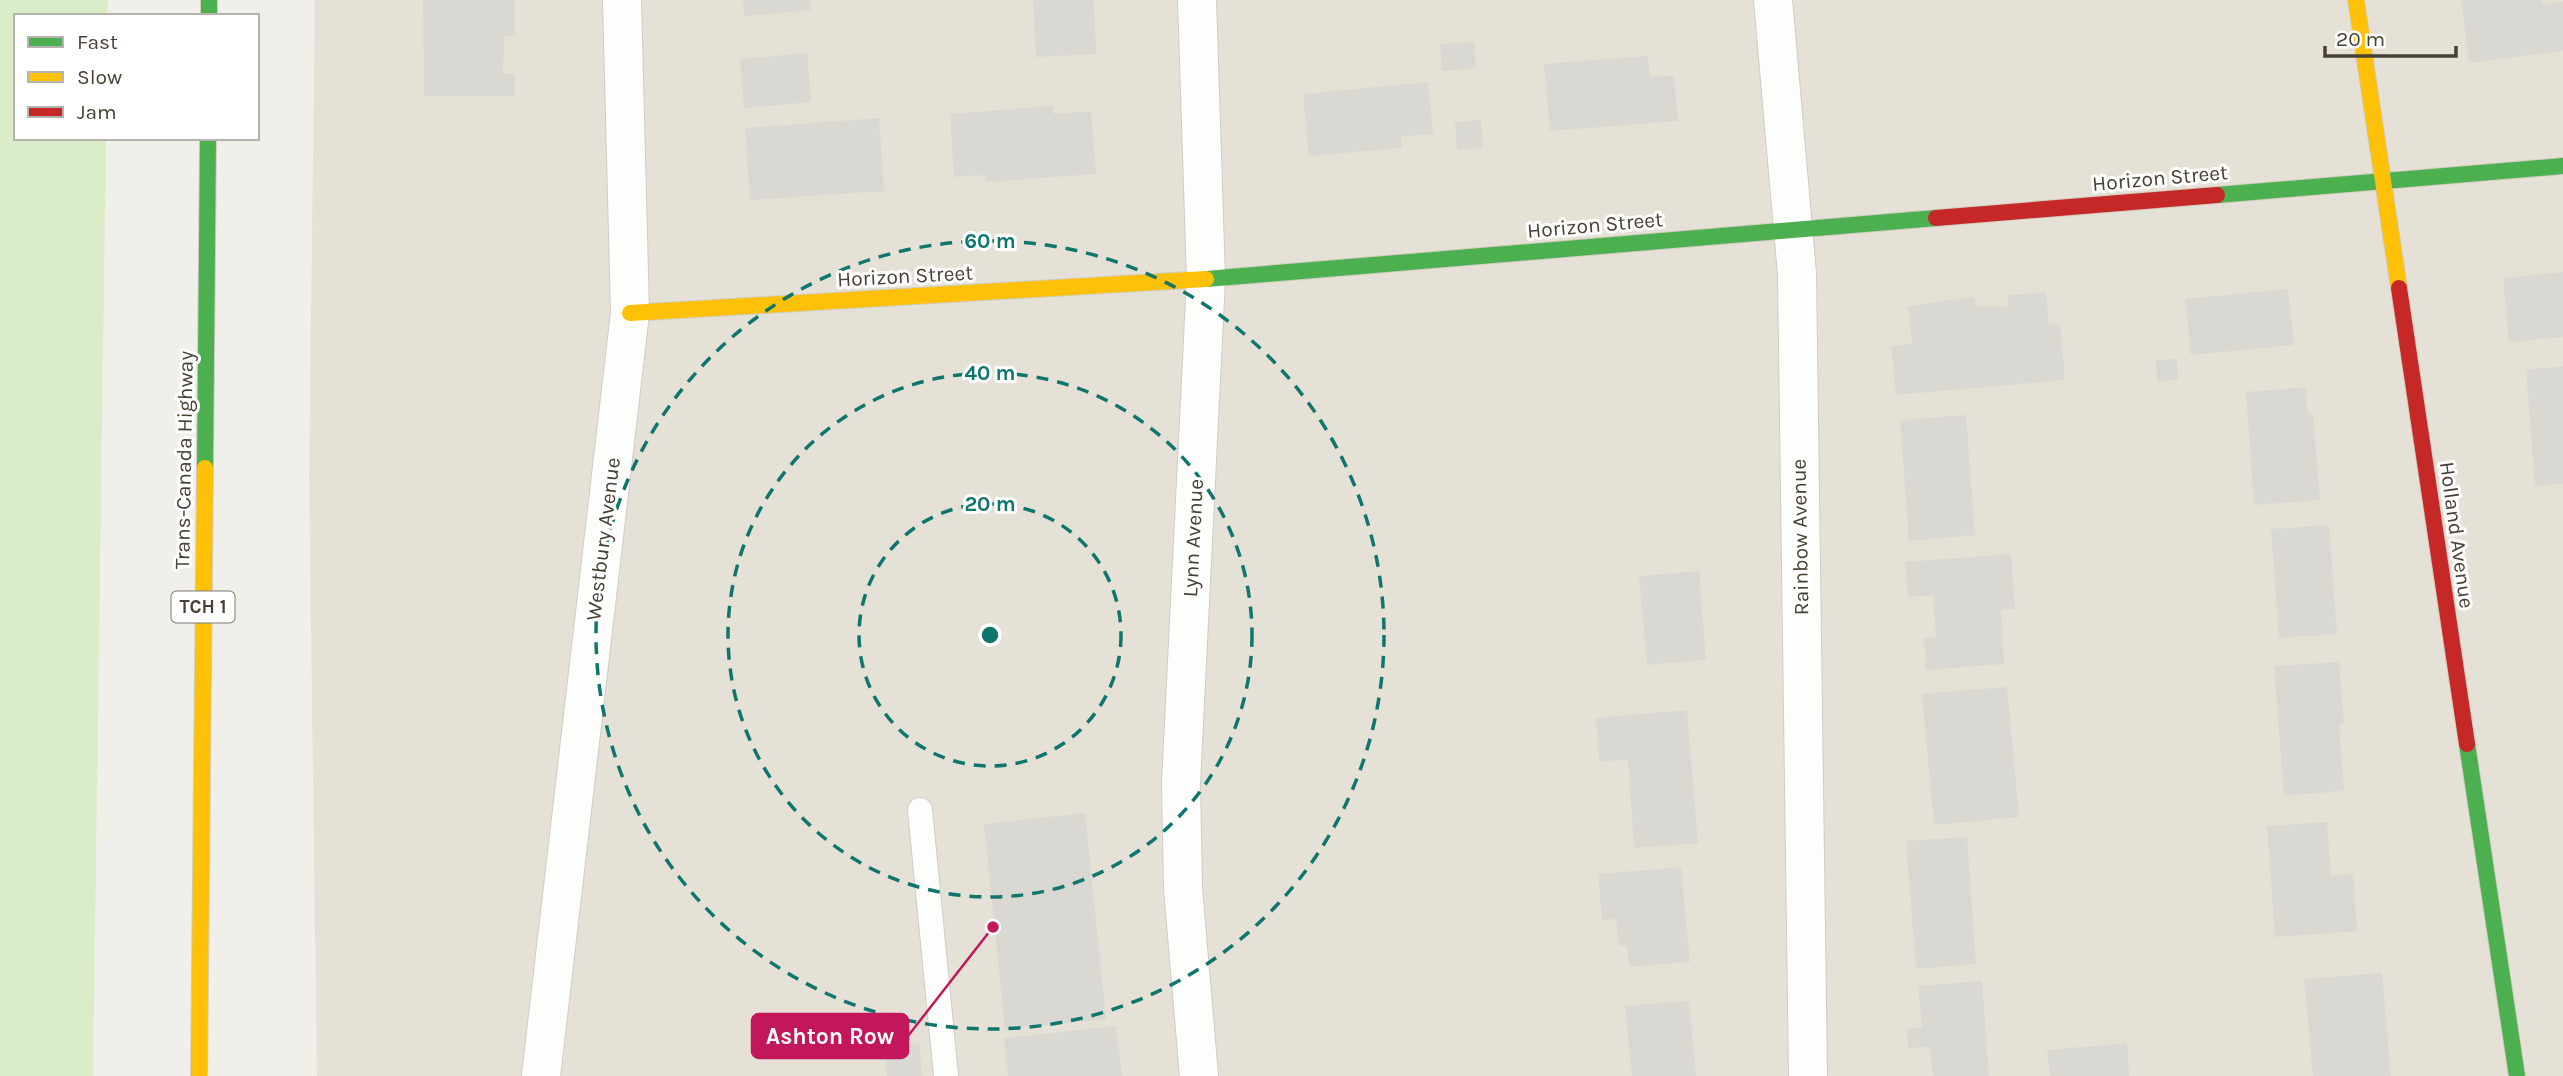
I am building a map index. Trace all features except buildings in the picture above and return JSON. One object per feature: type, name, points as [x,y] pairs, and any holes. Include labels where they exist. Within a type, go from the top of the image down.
[{"type":"main road","name":"Holland Avenue","points":[[2357,0],[2517,1076]]},
{"type":"main road","name":"Trans-Canada Highway","points":[[199,1076],[208,140]]},
{"type":"main road","name":"Horizon Street","points":[[630,313],[1206,279],[2563,166]]},
{"type":"street","name":"Westbury Avenue","points":[[541,1076],[630,313],[622,0]]},
{"type":"street","name":"Lynn Avenue","points":[[1197,0],[1206,279],[1181,783],[1183,888],[1199,1076]]},
{"type":"street","name":"Rainbow Avenue","points":[[1773,0],[1797,274],[1808,1076]]},
{"type":"lane","points":[[920,810],[946,1076]]},
{"type":"shaded area","points":[[315,0],[2563,0],[2563,1076],[317,1076],[309,476]]},
{"type":"green space","points":[[0,0],[108,0],[107,14],[14,14],[14,140],[106,140],[93,1076],[0,1076]]},
{"type":"traffic: fast","points":[[209,0],[209,14]]},
{"type":"traffic: fast","points":[[205,468],[208,140]]},
{"type":"traffic: fast","points":[[2217,195],[2563,166]]},
{"type":"traffic: fast","points":[[1206,279],[1936,218]]},
{"type":"traffic: fast","points":[[2467,744],[2517,1076]]},
{"type":"traffic: slow","points":[[2356,0],[2399,288]]},
{"type":"traffic: slow","points":[[630,313],[1206,279]]},
{"type":"traffic: slow","points":[[199,1076],[205,468]]},
{"type":"traffic: jam","points":[[1936,218],[2217,195]]},
{"type":"traffic: jam","points":[[2399,288],[2467,744]]},
{"type":"place","name":"Ashton Row","points":[[993,927]]}]
